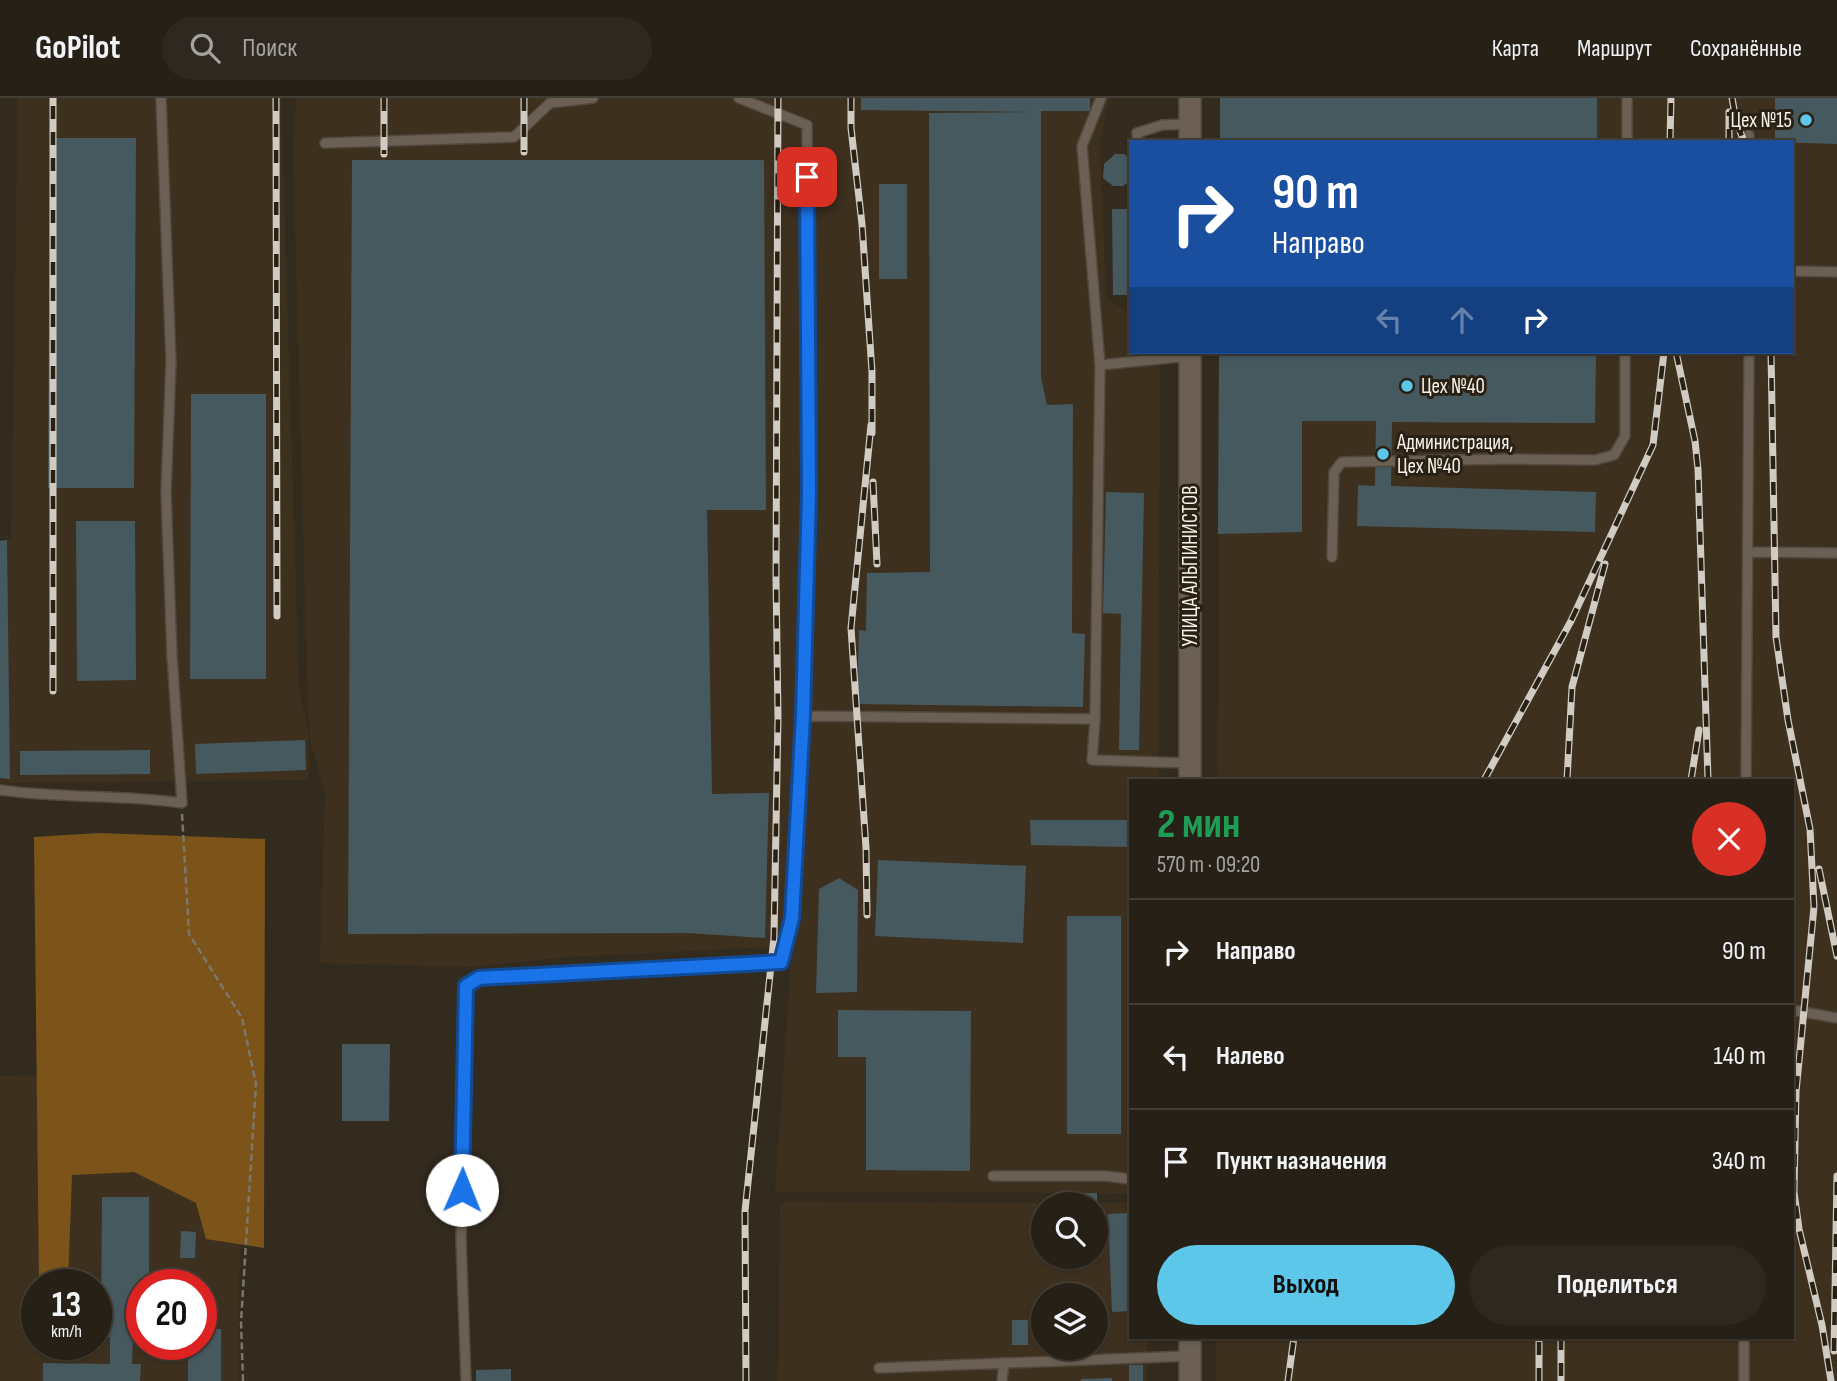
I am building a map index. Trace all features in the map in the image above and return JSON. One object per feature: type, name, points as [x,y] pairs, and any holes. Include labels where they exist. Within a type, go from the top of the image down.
[{"type":"main road","points":[[1190,98],[1190,133]]},
{"type":"main road","name":"УЛИЦА АЛЬПИНИСТОВ","points":[[1190,354],[1190,772]]},
{"type":"main road","points":[[1190,1346],[1190,1381]]},
{"type":"lane","points":[[0,790],[34,795],[154,799],[182,803],[172,656],[166,492],[171,362],[160,98]]},
{"type":"lane","points":[[325,143],[514,137],[550,103],[593,98]]},
{"type":"lane","points":[[466,1381],[461,1241],[466,986],[479,978],[781,962],[792,918],[803,716],[809,493],[807,125],[739,98]]},
{"type":"lane","points":[[1101,98],[1082,146],[1100,365],[1095,719],[1092,760],[1190,772]]},
{"type":"lane","points":[[1627,98],[1627,140]]},
{"type":"lane","points":[[1138,140],[1137,134],[1163,125],[1190,133]]},
{"type":"lane","points":[[1794,271],[1837,272]]},
{"type":"lane","points":[[1100,365],[1190,354]]},
{"type":"lane","points":[[1332,557],[1334,472],[1342,461],[1511,458],[1595,460],[1614,455],[1625,436],[1625,354]]},
{"type":"lane","points":[[1746,779],[1749,354]]},
{"type":"lane","points":[[1749,552],[1837,552]]},
{"type":"lane","points":[[803,716],[1095,719]]},
{"type":"lane","points":[[1794,1010],[1837,1018]]},
{"type":"lane","points":[[993,1176],[1106,1176],[1129,1179]]},
{"type":"lane","points":[[1744,1339],[1744,1381]]},
{"type":"lane","points":[[880,1368],[1003,1363],[1190,1346]]},
{"type":"lane","points":[[1002,1381],[1003,1363]]},
{"type":"path","points":[[182,803],[189,934],[242,1017],[256,1084],[241,1322],[243,1381]]},
{"type":"shaded area","points":[[18,98],[281,98],[299,686],[308,732],[309,780],[0,783],[0,540],[11,540]]},
{"type":"shaded area","points":[[296,98],[1110,98],[1100,141],[1106,298],[1129,312],[1129,354],[1158,354],[1160,373],[1158,779],[1129,779],[1129,1193],[775,1192],[792,946],[566,957],[472,967],[320,963],[325,792],[310,741],[293,151]]},
{"type":"shaded area","points":[[1220,98],[1837,98],[1837,1381],[1216,1381],[1216,1339],[1794,1339],[1794,779],[1218,779],[1219,354],[1794,354],[1794,140],[1220,140]]},
{"type":"shaded area","points":[[99,833],[265,839],[264,1248],[206,1239],[196,1203],[134,1172],[72,1175],[69,1269],[39,1269],[34,837]]},
{"type":"shaded area","points":[[242,1072],[238,1381],[0,1381],[0,1076]]},
{"type":"shaded area","points":[[780,1202],[1031,1203],[1031,1269],[1108,1269],[1108,1203],[1129,1203],[1129,1339],[1147,1339],[1147,1381],[778,1381]]},
{"type":"building","points":[[861,98],[1090,98],[1090,111],[1041,111],[1041,377],[1047,405],[1073,404],[1072,633],[1085,634],[1083,707],[857,704],[859,630],[866,631],[867,573],[930,572],[929,113],[1034,112],[861,110]]},
{"type":"building","points":[[1220,98],[1597,98],[1597,140],[1220,140]]},
{"type":"building","name":"Цех №15","points":[[1775,98],[1837,98],[1837,144],[1775,140]]},
{"type":"building","points":[[50,138],[136,138],[134,488],[48,488]]},
{"type":"building","points":[[1115,154],[1124,154],[1129,158],[1129,182],[1123,186],[1113,186],[1103,178],[1104,164]]},
{"type":"building","points":[[352,160],[764,160],[766,510],[707,510],[712,794],[769,793],[765,938],[688,933],[348,934]]},
{"type":"building","points":[[879,184],[907,184],[907,279],[879,279]]},
{"type":"building","points":[[1112,209],[1129,209],[1129,295],[1113,295]]},
{"type":"building","points":[[1219,354],[1596,354],[1595,423],[1392,422],[1391,486],[1596,492],[1595,532],[1357,526],[1358,485],[1375,486],[1376,421],[1302,421],[1302,532],[1218,534]]},
{"type":"building","points":[[191,394],[266,394],[266,679],[190,679]]},
{"type":"building","points":[[1106,492],[1144,493],[1139,750],[1119,750],[1121,614],[1103,613]]},
{"type":"building","points":[[76,521],[135,521],[136,680],[77,681]]},
{"type":"building","points":[[7,540],[10,779],[0,778],[0,541]]},
{"type":"building","points":[[305,740],[306,770],[196,774],[195,744]]},
{"type":"building","points":[[150,750],[150,774],[20,775],[20,751]]},
{"type":"building","points":[[1030,820],[1129,820],[1129,847],[1031,845]]},
{"type":"building","points":[[878,860],[1026,866],[1023,943],[875,936]]},
{"type":"building","points":[[839,878],[858,890],[857,992],[816,993],[819,889]]},
{"type":"building","points":[[1067,916],[1121,916],[1121,1134],[1067,1134]]},
{"type":"building","points":[[838,1010],[971,1011],[970,1171],[866,1170],[866,1057],[838,1057]]},
{"type":"building","points":[[342,1044],[390,1044],[389,1121],[342,1121]]},
{"type":"building","points":[[102,1197],[149,1197],[149,1269],[126,1269],[126,1360],[132,1360],[132,1364],[141,1364],[140,1381],[43,1381],[43,1363],[110,1364],[112,1269],[101,1269]]},
{"type":"building","points":[[1129,1213],[1129,1311],[1112,1312],[1108,1214]]},
{"type":"building","points":[[181,1231],[196,1232],[195,1258],[180,1258]]},
{"type":"building","points":[[1012,1320],[1028,1320],[1028,1345],[1012,1345]]},
{"type":"building","points":[[217,1329],[221,1329],[221,1381],[188,1381],[188,1360],[217,1360]]},
{"type":"building","points":[[1129,1365],[1143,1365],[1143,1381],[1129,1381]]},
{"type":"building","points":[[511,1369],[511,1381],[476,1381],[476,1370]]},
{"type":"building","points":[[1112,1378],[1112,1381],[1081,1381],[1081,1379]]},
{"type":"railway","points":[[53,98],[53,691]]},
{"type":"railway","points":[[276,98],[277,616]]},
{"type":"railway","points":[[384,98],[384,154]]},
{"type":"railway","points":[[524,98],[524,152]]},
{"type":"railway","points":[[746,1381],[745,1211],[774,937],[778,717],[778,98]]},
{"type":"railway","points":[[851,98],[851,128],[862,224],[872,372],[872,433]]},
{"type":"railway","points":[[1670,140],[1671,98]]},
{"type":"railway","points":[[1732,98],[1743,140]]},
{"type":"railway","points":[[1729,112],[1729,140]]},
{"type":"railway","points":[[1485,779],[1571,621],[1653,445],[1664,354]]},
{"type":"railway","points":[[1676,354],[1695,441],[1698,469],[1708,779]]},
{"type":"railway","points":[[1771,354],[1776,637],[1788,720],[1810,829],[1814,907],[1796,1092],[1794,1192]]},
{"type":"railway","points":[[867,915],[866,848],[851,628],[871,425]]},
{"type":"railway","points":[[873,482],[877,564]]},
{"type":"railway","points":[[1567,779],[1572,687],[1605,564]]},
{"type":"railway","points":[[1691,779],[1699,730]]},
{"type":"railway","points":[[1819,869],[1837,956]]},
{"type":"railway","points":[[1834,1351],[1837,1176]]},
{"type":"railway","points":[[1794,1192],[1799,1229],[1822,1325],[1831,1381]]},
{"type":"railway","points":[[1288,1381],[1294,1339]]},
{"type":"railway","points":[[1539,1339],[1539,1381]]},
{"type":"railway","points":[[1561,1339],[1561,1381]]},
{"type":"place","name":"Цех №15","points":[[1806,120]]},
{"type":"place","name":"Цех №40","points":[[1407,386]]},
{"type":"place","name":"Администрация, Цех №40","points":[[1383,454]]},
{"type":"route","points":[[462,1190],[466,986],[479,978],[781,962],[792,918],[803,716],[809,493],[807,177]]}]
